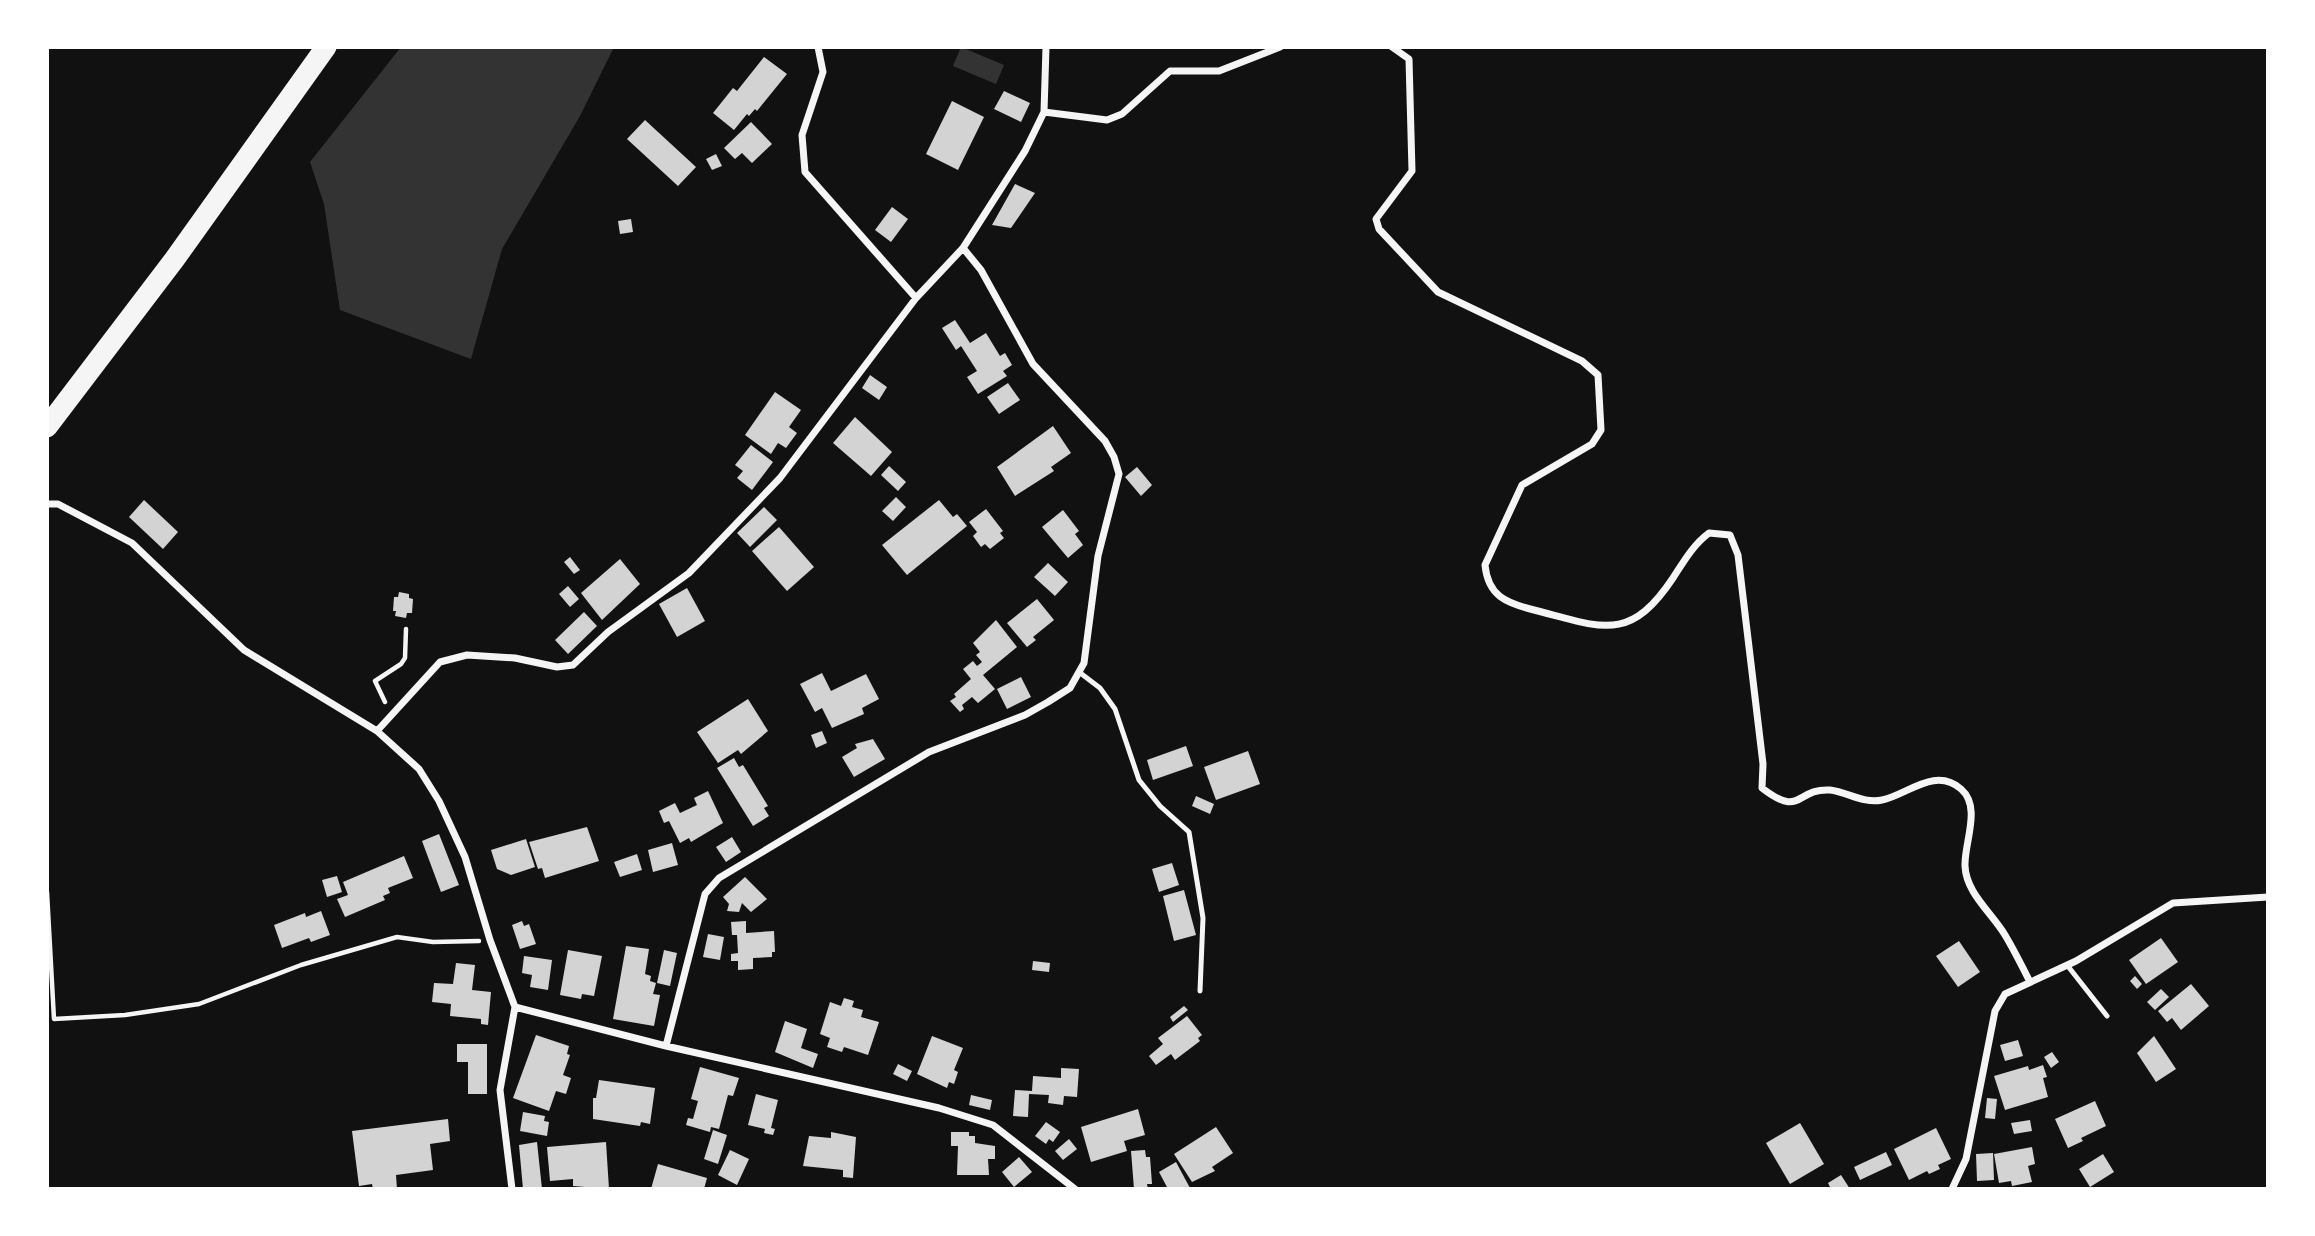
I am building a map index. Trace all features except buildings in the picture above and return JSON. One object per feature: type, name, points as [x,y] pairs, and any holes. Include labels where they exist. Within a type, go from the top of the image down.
[{"type":"highway","points":[[47,427],[174,260],[326,47]]},
{"type":"street","points":[[818,47],[823,72],[802,135],[805,172],[916,298]]},
{"type":"street","points":[[377,731],[440,662],[467,655],[515,658],[557,667],[573,665],[608,632],[689,573],[780,478],[916,298],[963,248],[1026,151],[1044,112],[1046,47]]},
{"type":"street","points":[[1044,112],[1107,120],[1122,114],[1170,71],[1219,71],[1239,66],[1280,47]]},
{"type":"street","points":[[1392,47],[1409,59],[1413,164],[1405,184],[1376,219],[1379,229],[1438,292],[1582,361],[1598,375],[1601,430],[1592,444],[1522,485],[1485,565],[1486,579],[1496,596],[1509,604],[1594,625],[1616,626],[1649,610],[1696,542],[1709,533],[1730,535],[1738,555],[1763,764],[1762,788],[1779,802],[1791,804],[1829,790],[1866,801],[1882,800],[1919,784],[1938,780],[1961,789],[1968,798],[1971,811],[1965,866],[1969,883],[2004,933],[2030,982]]},
{"type":"street","points":[[666,1046],[705,894],[719,878],[929,752],[1025,715],[1048,702],[1070,688],[1084,663],[1098,556],[1119,474],[1105,441],[1033,364],[981,270],[963,248]]},
{"type":"street","points":[[47,504],[58,504],[132,543],[244,650],[377,731],[419,769],[439,802],[465,857],[490,940],[515,1007],[500,1090],[512,1189]]},
{"type":"street","points":[[1952,1189],[1966,1159],[1995,1011],[2005,994],[2067,965],[2173,903],[2268,897]]},
{"type":"street","points":[[515,1007],[666,1046],[939,1108],[993,1125],[1075,1189]]},
{"type":"lane","points":[[1079,672],[1100,688],[1115,709],[1139,780],[1160,806],[1189,832],[1203,918],[1200,991]]},
{"type":"lane","points":[[2067,965],[2107,1016]]},
{"type":"path","points":[[393,714],[375,681],[401,664],[405,658],[406,629]]},
{"type":"path","points":[[47,892],[54,1019],[125,1014],[199,1004],[301,965],[397,937],[433,942],[490,940]]},
{"type":"shaded area","points":[[401,47],[614,47],[580,116],[502,249],[471,359],[340,310],[324,204],[310,162]]},
{"type":"shaded area","points":[[961,47],[1004,65],[996,84],[953,66]]}]
